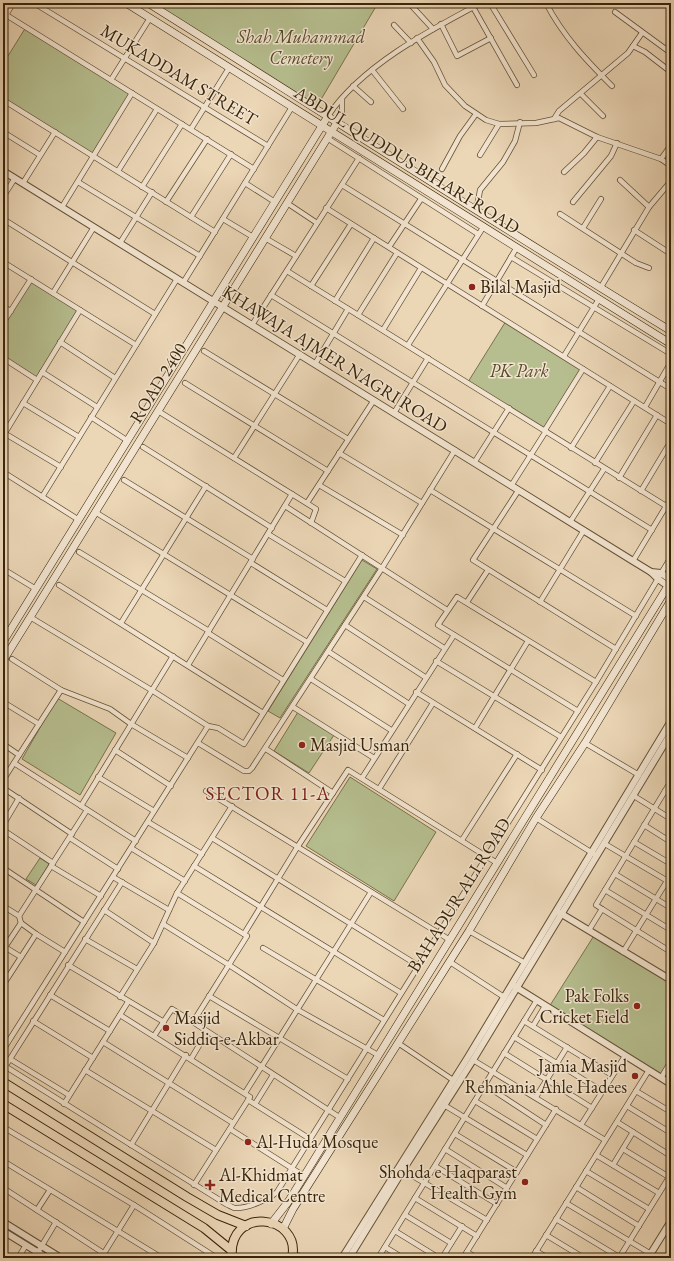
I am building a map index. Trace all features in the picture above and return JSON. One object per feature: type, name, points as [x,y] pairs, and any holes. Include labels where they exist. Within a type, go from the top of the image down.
[{"type":"main road","name":"ABDUL QUDDUS BIHARI ROAD","points":[[126,3],[517,246],[671,344]]},
{"type":"main road","name":"ABDUL QUDDUS BIHARI ROAD","points":[[148,3],[474,209],[671,331]]},
{"type":"main road","name":"ROAD 2400","points":[[3,642],[62,550],[328,116]]},
{"type":"main road","name":"ROAD 2400","points":[[3,661],[338,122]]},
{"type":"main road","points":[[62,550],[70,554]]},
{"type":"main road","name":"BAHADUR ALI ROAD","points":[[271,1224],[288,1202],[339,1117],[670,584]]},
{"type":"main road","name":"BAHADUR ALI ROAD","points":[[283,1229],[293,1210],[469,932],[536,818],[585,743],[671,600]]},
{"type":"main road","points":[[469,909],[479,915]]},
{"type":"main road","points":[[3,1082],[187,1197],[218,1215],[246,1226]]},
{"type":"main road","points":[[4,1106],[204,1228],[232,1254]]},
{"type":"main road","points":[[232,1254],[235,1236],[246,1226],[260,1221],[276,1224],[283,1229],[289,1236],[292,1245],[293,1257]]},
{"type":"street","points":[[13,3],[5,14],[254,169]]},
{"type":"street","name":"MUKADDAM STREET","points":[[34,3],[268,146]]},
{"type":"street","points":[[409,3],[433,30]]},
{"type":"street","points":[[328,116],[353,86],[372,70],[417,38],[481,3]]},
{"type":"street","points":[[490,3],[534,75]]},
{"type":"street","points":[[546,3],[572,44],[584,59],[612,86]]},
{"type":"street","points":[[473,7],[517,85]]},
{"type":"street","points":[[614,12],[671,53]]},
{"type":"street","points":[[111,80],[150,18]]},
{"type":"street","points":[[441,24],[457,56],[491,38]]},
{"type":"street","points":[[394,25],[411,43]]},
{"type":"street","points":[[554,119],[559,111],[628,53],[642,33]]},
{"type":"street","points":[[417,38],[434,62],[445,84],[465,106],[486,120],[499,124],[520,122],[536,123],[559,118],[597,137],[661,159],[671,166]]},
{"type":"street","points":[[633,46],[645,52],[671,72]]},
{"type":"street","points":[[191,129],[229,68]]},
{"type":"street","points":[[372,70],[403,109]]},
{"type":"street","points":[[353,86],[371,102]]},
{"type":"street","points":[[62,207],[132,93]]},
{"type":"street","points":[[581,94],[603,116]]},
{"type":"street","points":[[3,100],[215,232]]},
{"type":"street","points":[[338,122],[342,113],[342,100]]},
{"type":"street","points":[[183,283],[292,107]]},
{"type":"street","points":[[118,171],[157,109]]},
{"type":"street","points":[[442,169],[456,141],[476,114]]},
{"type":"street","points":[[474,209],[478,202],[480,190],[503,162],[515,141],[520,122]]},
{"type":"street","points":[[142,186],[182,124]]},
{"type":"street","points":[[480,155],[499,124]]},
{"type":"street","points":[[3,132],[40,155]]},
{"type":"street","points":[[23,183],[55,132]]},
{"type":"street","points":[[564,172],[584,153],[597,137]]},
{"type":"street","points":[[327,138],[420,199],[478,234]]},
{"type":"street","points":[[166,202],[206,139]]},
{"type":"street","points":[[573,202],[611,156],[617,143]]},
{"type":"street","points":[[661,159],[671,145]]},
{"type":"street","points":[[191,217],[231,154]]},
{"type":"street","points":[[252,325],[359,158]]},
{"type":"street","name":"KHAWAJA AJMER NAGRI ROAD","points":[[3,171],[670,584]]},
{"type":"street","points":[[3,197],[15,178]]},
{"type":"street","points":[[620,180],[649,208]]},
{"type":"street","points":[[601,287],[634,230],[649,208],[671,181]]},
{"type":"street","points":[[78,182],[200,256]]},
{"type":"street","points":[[245,183],[275,202]]},
{"type":"street","points":[[342,185],[671,389]]},
{"type":"street","points":[[120,243],[152,192]]},
{"type":"street","points":[[389,247],[420,199]]},
{"type":"street","points":[[583,228],[601,199]]},
{"type":"street","points":[[287,203],[317,223]]},
{"type":"street","points":[[326,208],[671,424]]},
{"type":"street","points":[[560,214],[621,254],[636,263],[649,268]]},
{"type":"street","points":[[3,219],[155,314]]},
{"type":"street","points":[[223,219],[253,237]]},
{"type":"street","points":[[311,286],[351,224]]},
{"type":"street","points":[[408,345],[484,226]]},
{"type":"street","points":[[53,293],[94,227]]},
{"type":"street","points":[[634,230],[671,254]]},
{"type":"street","points":[[265,238],[296,256]]},
{"type":"street","points":[[335,301],[374,238]]},
{"type":"street","points":[[482,306],[517,246]]},
{"type":"street","points":[[358,315],[397,253]]},
{"type":"street","points":[[511,257],[671,354]]},
{"type":"street","points":[[3,262],[136,345]]},
{"type":"street","points":[[383,330],[421,268]]},
{"type":"street","points":[[287,270],[546,430],[604,469],[666,506]]},
{"type":"street","points":[[3,323],[31,279]]},
{"type":"street","points":[[42,497],[177,279]]},
{"type":"street","points":[[271,295],[652,530]]},
{"type":"street","points":[[564,356],[599,299]]},
{"type":"street","points":[[3,307],[11,311]]},
{"type":"street","points":[[315,364],[348,309]]},
{"type":"street","points":[[60,467],[4,434],[80,310]]},
{"type":"street","points":[[60,342],[115,378]]},
{"type":"street","points":[[204,351],[348,439]]},
{"type":"street","points":[[234,458],[300,354]]},
{"type":"street","points":[[3,358],[37,380]]},
{"type":"street","points":[[394,413],[428,358]]},
{"type":"street","points":[[645,407],[671,362]]},
{"type":"street","points":[[511,486],[582,369]]},
{"type":"street","points":[[42,372],[97,408]]},
{"type":"street","points":[[185,383],[328,471]]},
{"type":"street","points":[[571,448],[610,386]]},
{"type":"street","points":[[307,503],[374,400]]},
{"type":"street","points":[[595,463],[634,401]]},
{"type":"street","points":[[23,403],[79,437]]},
{"type":"street","points":[[474,463],[509,408]]},
{"type":"street","points":[[158,411],[316,509],[311,523]]},
{"type":"street","points":[[619,478],[657,415]]},
{"type":"street","points":[[92,417],[128,441]]},
{"type":"street","points":[[641,491],[671,441]]},
{"type":"street","points":[[143,447],[272,528]]},
{"type":"street","points":[[198,743],[244,771],[249,771],[252,768],[346,626],[454,450]]},
{"type":"street","points":[[339,453],[422,503]]},
{"type":"street","points":[[570,522],[604,469]]},
{"type":"street","points":[[3,472],[79,520]]},
{"type":"street","points":[[124,480],[186,518],[327,610]]},
{"type":"street","points":[[319,484],[402,535]]},
{"type":"street","points":[[121,623],[206,486]]},
{"type":"street","points":[[430,490],[636,616]]},
{"type":"street","points":[[518,491],[474,560],[616,649]]},
{"type":"street","points":[[188,665],[292,494]]},
{"type":"street","points":[[633,561],[671,498]]},
{"type":"street","points":[[286,506],[448,610]]},
{"type":"street","points":[[96,512],[307,642]]},
{"type":"street","points":[[540,602],[584,530]]},
{"type":"street","points":[[268,534],[345,581]]},
{"type":"street","points":[[79,552],[142,590],[283,680]]},
{"type":"street","points":[[30,617],[208,726],[218,728],[244,744],[362,555]]},
{"type":"street","points":[[122,882],[85,938],[4,1068],[194,1185],[235,1208],[271,1198],[277,1192],[329,1110],[486,855],[542,770],[671,557]]},
{"type":"street","points":[[3,569],[36,589]]},
{"type":"street","points":[[467,602],[488,570]]},
{"type":"street","points":[[59,585],[263,713]]},
{"type":"street","points":[[364,597],[444,648]]},
{"type":"street","points":[[578,710],[438,625],[457,597],[596,682]]},
{"type":"street","points":[[346,626],[426,677]]},
{"type":"street","points":[[362,778],[454,634]]},
{"type":"street","points":[[474,728],[528,641]]},
{"type":"street","points":[[329,652],[409,704]]},
{"type":"street","points":[[81,806],[153,691],[173,656]]},
{"type":"street","points":[[12,659],[61,690],[110,709],[131,724],[188,758]]},
{"type":"street","points":[[436,661],[561,737]]},
{"type":"street","points":[[311,679],[392,730]]},
{"type":"street","points":[[3,780],[61,690]]},
{"type":"street","points":[[416,692],[542,770]]},
{"type":"street","points":[[3,702],[39,724]]},
{"type":"street","points":[[379,789],[433,703]]},
{"type":"street","points":[[293,707],[374,758]]},
{"type":"street","points":[[349,1258],[400,1168],[504,997],[513,986],[559,912],[671,721]]},
{"type":"street","points":[[3,1050],[208,726]]},
{"type":"street","points":[[594,854],[605,844],[671,733]]},
{"type":"street","points":[[585,743],[639,775]]},
{"type":"street","points":[[3,744],[19,755]]},
{"type":"street","points":[[266,749],[333,793]]},
{"type":"street","points":[[115,750],[171,786]]},
{"type":"street","points":[[462,840],[517,754]]},
{"type":"street","points":[[14,763],[136,841]]},
{"type":"street","points":[[244,934],[298,846],[348,770],[497,863]]},
{"type":"street","points":[[98,777],[154,811]]},
{"type":"street","points":[[671,781],[596,906],[671,952]]},
{"type":"street","points":[[3,788],[118,869]]},
{"type":"street","points":[[206,791],[450,940]]},
{"type":"street","points":[[665,791],[671,796]]},
{"type":"street","points":[[634,796],[671,820]]},
{"type":"street","points":[[3,824],[19,798]]},
{"type":"street","points":[[120,997],[154,943],[177,893],[232,806]]},
{"type":"street","points":[[19,916],[87,810]]},
{"type":"street","points":[[536,818],[594,854]]},
{"type":"street","points":[[148,822],[202,854]]},
{"type":"street","points":[[644,825],[671,842]]},
{"type":"street","points":[[3,830],[101,896]]},
{"type":"street","points":[[212,838],[419,966]]},
{"type":"street","points":[[634,842],[671,864]]},
{"type":"street","points":[[605,844],[669,882],[656,899],[623,952]]},
{"type":"street","points":[[131,848],[185,881]]},
{"type":"street","points":[[194,866],[401,993]]},
{"type":"street","points":[[3,868],[84,922]]},
{"type":"street","points":[[615,874],[671,908]]},
{"type":"street","points":[[113,877],[169,910]]},
{"type":"street","points":[[605,890],[671,930]]},
{"type":"street","points":[[245,1093],[371,892]]},
{"type":"street","points":[[177,893],[247,936],[193,1022]]},
{"type":"street","points":[[3,906],[19,916],[21,923],[65,952]]},
{"type":"street","points":[[589,930],[602,909]]},
{"type":"street","points":[[104,910],[154,943]]},
{"type":"street","points":[[559,912],[671,980]]},
{"type":"street","points":[[342,1258],[400,1168],[473,1060],[524,963],[559,912]]},
{"type":"street","points":[[21,923],[4,946],[21,957]]},
{"type":"street","points":[[163,924],[229,964],[298,1010],[378,1055]]},
{"type":"street","points":[[469,932],[524,963]]},
{"type":"street","points":[[3,984],[36,934]]},
{"type":"street","points":[[85,938],[137,969]]},
{"type":"street","points":[[263,948],[384,1020]]},
{"type":"street","points":[[450,962],[504,997]]},
{"type":"street","points":[[68,965],[164,1022]]},
{"type":"street","points":[[513,986],[671,1084]]},
{"type":"street","points":[[50,995],[110,1031]]},
{"type":"street","points":[[209,996],[348,1079]]},
{"type":"street","points":[[378,1258],[537,1000]]},
{"type":"street","points":[[64,1104],[128,1002]]},
{"type":"street","points":[[533,1026],[546,1006]]},
{"type":"street","points":[[154,1036],[172,1009],[339,1117]]},
{"type":"street","points":[[120,1015],[250,1097],[194,1185]]},
{"type":"street","points":[[524,1021],[612,1076]]},
{"type":"street","points":[[33,1022],[93,1058]]},
{"type":"street","points":[[190,1058],[207,1032]]},
{"type":"street","points":[[514,1037],[602,1091]]},
{"type":"street","points":[[103,1042],[233,1123]]},
{"type":"street","points":[[398,1043],[453,1080]]},
{"type":"street","points":[[536,1097],[567,1047]]},
{"type":"street","points":[[504,1053],[592,1108]]},
{"type":"street","points":[[131,1145],[186,1056]]},
{"type":"street","points":[[581,1125],[625,1056]]},
{"type":"street","points":[[10,1059],[69,1095]]},
{"type":"street","points":[[473,1060],[605,1140]]},
{"type":"street","points":[[661,1078],[671,1061]]},
{"type":"street","points":[[85,1070],[151,1112],[216,1150]]},
{"type":"street","points":[[532,1258],[649,1070]]},
{"type":"street","points":[[255,1104],[273,1075]]},
{"type":"street","points":[[485,1085],[546,1125]]},
{"type":"street","points":[[636,1091],[671,1112]]},
{"type":"street","points":[[248,1100],[310,1139]]},
{"type":"street","points":[[475,1101],[537,1139]]},
{"type":"street","points":[[444,1105],[527,1155]]},
{"type":"street","points":[[627,1106],[671,1133]]},
{"type":"street","points":[[463,1258],[556,1109]]},
{"type":"street","points":[[617,1122],[671,1156]]},
{"type":"street","points":[[3,1127],[134,1205],[217,1258]]},
{"type":"street","points":[[230,1129],[304,1176]]},
{"type":"street","points":[[613,1165],[633,1132]]},
{"type":"street","points":[[455,1134],[517,1172]]},
{"type":"street","points":[[445,1149],[507,1188]]},
{"type":"street","points":[[556,1219],[619,1258],[670,1175],[623,1149]]},
{"type":"street","points":[[596,1155],[659,1193]]},
{"type":"street","points":[[3,1161],[162,1258]]},
{"type":"street","points":[[435,1166],[497,1204]]},
{"type":"street","points":[[400,1168],[487,1220]]},
{"type":"street","points":[[586,1171],[649,1209]]},
{"type":"street","points":[[576,1187],[639,1226]]},
{"type":"street","points":[[3,1188],[111,1258]]},
{"type":"street","points":[[37,1210],[50,1190]]},
{"type":"street","points":[[415,1198],[477,1236]]},
{"type":"street","points":[[566,1203],[649,1256],[671,1221]]},
{"type":"street","points":[[100,1258],[134,1205]]},
{"type":"street","points":[[405,1215],[452,1242]]},
{"type":"street","points":[[3,1222],[61,1258]]},
{"type":"street","points":[[38,1252],[56,1222]]},
{"type":"street","points":[[395,1231],[440,1258],[462,1226]]},
{"type":"street","points":[[3,1231],[47,1258]]},
{"type":"street","points":[[546,1235],[584,1258]]},
{"type":"street","points":[[18,1258],[26,1245]]},
{"type":"street","points":[[385,1247],[403,1258]]},
{"type":"street","points":[[536,1251],[548,1258]]},
{"type":"street","points":[[467,1252],[477,1258]]},
{"type":"street","points":[[293,1257],[307,1258]]},
{"type":"green space","name":"Shah Muhammad Cemetery","points":[[147,3],[378,3],[316,108]]},
{"type":"green space","points":[[26,27],[132,93],[94,156],[3,100],[3,64]]},
{"type":"green space","points":[[31,279],[80,310],[37,380],[3,358],[3,323]]},
{"type":"green space","name":"PK Park","points":[[506,321],[583,369],[546,431],[468,382]]},
{"type":"green space","points":[[362,560],[377,569],[280,718],[268,711]]},
{"type":"green space","points":[[57,698],[116,733],[80,795],[22,759]]},
{"type":"green space","name":"Masjid Usman","points":[[298,712],[334,735],[309,773],[274,751]]},
{"type":"green space","points":[[350,777],[436,832],[394,901],[306,846]]},
{"type":"green space","points":[[40,858],[49,864],[36,885],[26,879]]},
{"type":"green space","name":"Pak Folks Cricket Field","points":[[595,934],[671,980],[671,1061],[661,1078],[549,1007]]},
{"type":"place","name":"Bilal Masjid","points":[[472,287]]},
{"type":"place","name":"Masjid Usman","points":[[302,745]]},
{"type":"place","name":"Pak Folks Cricket Field","points":[[637,1006]]},
{"type":"place","name":"Masjid Siddiq-e-Akbar","points":[[166,1028]]},
{"type":"place","name":"Jamia Masjid Rehmania Ahle Hadees","points":[[635,1076]]},
{"type":"place","name":"Al-Huda Mosque","points":[[248,1142]]},
{"type":"place","name":"Shohda e Haqparast Health Gym","points":[[525,1182]]},
{"type":"place","name":"Al-Khidmat Medical Centre","points":[[210,1185]]},
{"type":"district","name":"SECTOR 11-A","points":[[268,793]]}]
